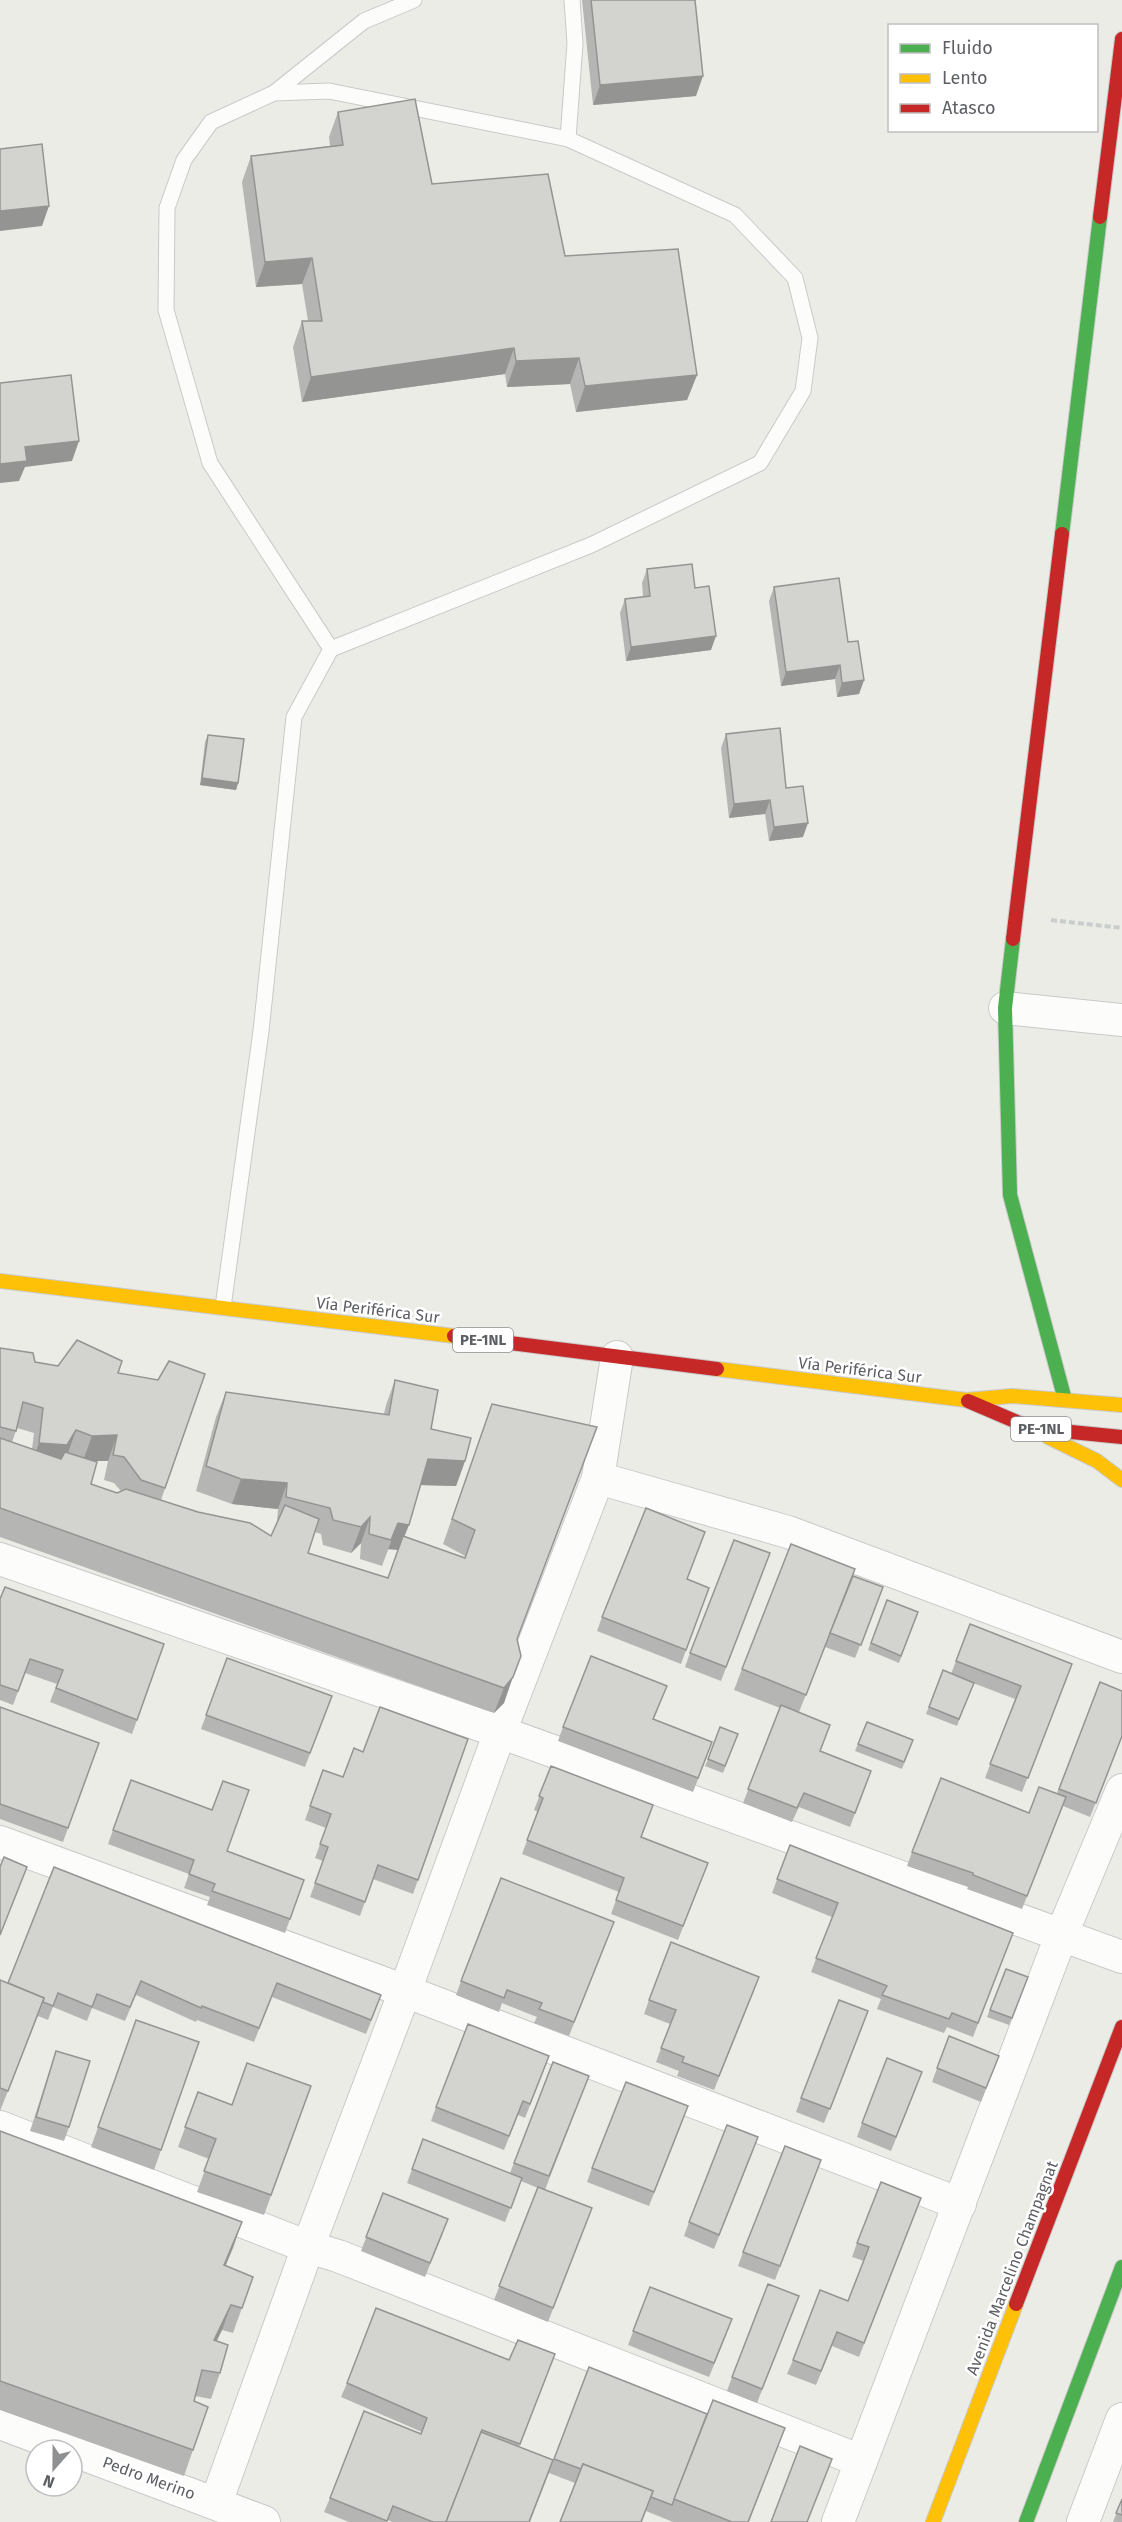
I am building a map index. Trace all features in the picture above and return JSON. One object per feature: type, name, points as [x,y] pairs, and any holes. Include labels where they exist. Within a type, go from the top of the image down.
[{"type":"main road","points":[[1065,1400],[1010,1195],[1005,1008],[1122,39]]},
{"type":"main road","name":"Vía Periférica Sur","points":[[0,1281],[966,1400],[1012,1395],[1122,1405]]},
{"type":"main road","name":"Vía Periférica Sur","points":[[966,1400],[1031,1428],[1122,1437]]},
{"type":"main road","points":[[1031,1428],[1097,1461],[1122,1480]]},
{"type":"main road","name":"Avenida Marcelino Champagnat","points":[[933,2522],[1122,2027]]},
{"type":"main road","points":[[1026,2522],[1122,2267]]},
{"type":"street","points":[[1005,1008],[1122,1020]]},
{"type":"street","points":[[216,2504],[308,2247],[500,1732],[598,1478],[617,1357]]},
{"type":"street","points":[[598,1478],[788,1532],[1122,1657]]},
{"type":"street","points":[[0,1559],[500,1732],[1122,1957]]},
{"type":"street","points":[[838,2522],[1061,1936],[1122,1790]]},
{"type":"street","points":[[0,1842],[405,1991],[960,2204]]},
{"type":"street","points":[[0,2127],[308,2247],[338,2256],[861,2461]]},
{"type":"street","points":[[1083,2522],[1122,2419]]},
{"type":"street","name":"Pedro Merino","points":[[0,2423],[264,2522]]},
{"type":"lane","points":[[331,649],[210,463],[166,310],[167,208],[184,160],[211,122],[274,93],[364,21],[414,0]]},
{"type":"lane","points":[[568,139],[575,43],[572,0]]},
{"type":"lane","points":[[223,1307],[261,1031],[294,717],[331,649],[591,546],[760,463],[803,391],[810,338],[795,278],[735,215],[568,139],[329,91],[274,93]]},
{"type":"path","points":[[1016,915],[1122,928]]},
{"type":"building","points":[[591,0],[695,0],[703,76],[600,85]]},
{"type":"building","points":[[415,99],[432,184],[548,174],[565,256],[678,249],[697,375],[585,386],[579,358],[516,361],[514,348],[311,377],[302,321],[322,321],[312,258],[265,262],[251,156],[343,145],[338,112]]},
{"type":"building","points":[[42,144],[49,206],[0,211],[0,149]]},
{"type":"building","points":[[71,375],[79,441],[25,447],[27,461],[0,464],[0,383]]},
{"type":"building","points":[[692,564],[695,588],[709,586],[716,636],[631,647],[625,599],[650,596],[647,569]]},
{"type":"building","points":[[839,578],[848,642],[858,641],[864,680],[842,683],[840,665],[786,672],[774,587]]},
{"type":"building","points":[[780,728],[786,788],[803,786],[808,823],[774,827],[770,800],[734,804],[726,734]]},
{"type":"building","points":[[208,735],[244,739],[238,783],[202,778]]},
{"type":"building","points":[[77,1340],[122,1361],[118,1373],[158,1380],[169,1361],[205,1374],[165,1488],[141,1480],[124,1457],[113,1455],[117,1435],[92,1436],[76,1430],[67,1445],[39,1443],[43,1408],[23,1402],[16,1431],[0,1427],[0,1348],[33,1353],[35,1362],[58,1366]]},
{"type":"building","points":[[395,1380],[438,1390],[431,1429],[471,1438],[465,1461],[428,1459],[409,1525],[398,1523],[391,1540],[369,1534],[370,1517],[361,1527],[333,1520],[330,1508],[286,1497],[287,1483],[241,1479],[206,1466],[226,1392],[389,1415]]},
{"type":"building","points":[[492,1404],[597,1427],[517,1639],[521,1656],[513,1677],[504,1688],[0,1508],[0,1438],[61,1459],[65,1452],[97,1462],[91,1484],[117,1493],[126,1489],[198,1512],[250,1523],[271,1536],[285,1505],[319,1519],[308,1553],[388,1578],[403,1536],[465,1558],[475,1530],[452,1519]]},
{"type":"building","points":[[646,1508],[705,1532],[687,1579],[709,1588],[686,1650],[602,1617]]},
{"type":"building","points":[[734,1540],[770,1553],[726,1667],[690,1653]]},
{"type":"building","points":[[791,1544],[855,1569],[806,1695],[742,1669]]},
{"type":"building","points":[[853,1576],[883,1587],[861,1645],[830,1633]]},
{"type":"building","points":[[5,1587],[164,1644],[137,1720],[56,1688],[63,1670],[30,1659],[18,1691],[0,1685],[0,1599]]},
{"type":"building","points":[[887,1600],[918,1612],[901,1656],[871,1643]]},
{"type":"building","points":[[970,1624],[1072,1664],[1028,1778],[990,1764],[1021,1686],[956,1661]]},
{"type":"building","points":[[591,1656],[667,1686],[653,1719],[712,1742],[698,1778],[563,1727]]},
{"type":"building","points":[[227,1658],[332,1696],[310,1753],[206,1715]]},
{"type":"building","points":[[943,1670],[974,1683],[959,1719],[929,1707]]},
{"type":"building","points":[[1100,1682],[1122,1691],[1122,1736],[1096,1803],[1059,1789]]},
{"type":"building","points":[[781,1705],[830,1725],[820,1751],[871,1771],[855,1813],[804,1793],[797,1808],[748,1789]]},
{"type":"building","points":[[0,1707],[99,1743],[68,1828],[0,1804]]},
{"type":"building","points":[[380,1707],[468,1739],[418,1880],[378,1865],[365,1902],[315,1883],[328,1847],[320,1844],[331,1814],[310,1806],[323,1770],[343,1777],[354,1748],[363,1752]]},
{"type":"building","points":[[867,1722],[913,1740],[904,1762],[858,1744]]},
{"type":"building","points":[[720,1727],[738,1734],[725,1766],[708,1759]]},
{"type":"building","points":[[551,1766],[653,1805],[641,1837],[708,1863],[683,1926],[616,1900],[624,1878],[527,1840],[543,1798],[539,1796]]},
{"type":"building","points":[[941,1778],[1029,1813],[1039,1787],[1066,1797],[1027,1896],[973,1875],[973,1873],[912,1852]]},
{"type":"building","points":[[131,1780],[212,1810],[223,1781],[249,1790],[227,1851],[304,1880],[290,1919],[212,1891],[215,1884],[189,1874],[194,1860],[113,1830]]},
{"type":"building","points":[[790,1845],[1013,1933],[978,2023],[952,2013],[949,2019],[882,1995],[887,1986],[816,1958],[838,1903],[777,1879]]},
{"type":"building","points":[[4,1857],[27,1867],[0,1935],[0,1867]]},
{"type":"building","points":[[54,1867],[381,1995],[371,2020],[277,1983],[259,2028],[202,2006],[201,2008],[141,1981],[130,2007],[97,1994],[92,2007],[58,1993],[53,2006],[43,2002],[44,1998],[8,1983]]},
{"type":"building","points":[[501,1878],[614,1922],[574,2022],[539,2009],[542,2003],[507,1990],[504,1998],[461,1981]]},
{"type":"building","points":[[671,1942],[759,1977],[719,2076],[682,2062],[684,2057],[661,2048],[676,2010],[649,2000]]},
{"type":"building","points":[[1006,1969],[1028,1977],[1012,2018],[990,2010]]},
{"type":"building","points":[[0,1980],[44,1998],[8,2091],[0,2088]]},
{"type":"building","points":[[839,2000],[868,2011],[830,2109],[801,2098]]},
{"type":"building","points":[[136,2020],[199,2042],[161,2150],[98,2127]]},
{"type":"building","points":[[468,2024],[549,2056],[530,2104],[523,2101],[509,2136],[436,2107]]},
{"type":"building","points":[[949,2036],[999,2056],[986,2088],[937,2068]]},
{"type":"building","points":[[56,2051],[90,2061],[69,2127],[36,2117]]},
{"type":"building","points":[[887,2058],[922,2072],[896,2137],[862,2123]]},
{"type":"building","points":[[553,2062],[589,2076],[549,2176],[514,2163]]},
{"type":"building","points":[[247,2063],[311,2086],[271,2195],[204,2171],[216,2139],[185,2127],[198,2092],[232,2105]]},
{"type":"building","points":[[626,2082],[688,2106],[654,2192],[592,2168]]},
{"type":"building","points":[[727,2125],[758,2137],[719,2235],[689,2222]]},
{"type":"building","points":[[0,2131],[242,2222],[224,2265],[253,2277],[242,2308],[231,2305],[214,2340],[228,2345],[220,2373],[202,2370],[194,2401],[208,2407],[193,2450],[0,2381]]},
{"type":"building","points":[[423,2139],[522,2178],[511,2208],[412,2169]]},
{"type":"building","points":[[785,2146],[821,2160],[780,2266],[743,2252]]},
{"type":"building","points":[[881,2182],[921,2198],[864,2343],[837,2332],[821,2371],[793,2360],[820,2290],[848,2301],[869,2247],[857,2243]]},
{"type":"building","points":[[538,2187],[592,2208],[553,2308],[499,2286]]},
{"type":"building","points":[[383,2193],[448,2219],[430,2263],[366,2237]]},
{"type":"building","points":[[768,2284],[799,2296],[762,2389],[732,2377]]},
{"type":"building","points":[[650,2287],[732,2319],[714,2363],[633,2331]]},
{"type":"building","points":[[376,2308],[509,2360],[518,2340],[555,2354],[520,2444],[482,2430],[446,2522],[433,2522],[393,2506],[387,2521],[330,2498],[364,2411],[421,2434],[427,2418],[347,2383]]},
{"type":"building","points":[[589,2367],[707,2414],[672,2505],[651,2497],[653,2491],[583,2464],[581,2469],[554,2459]]},
{"type":"building","points":[[713,2400],[785,2428],[748,2522],[732,2522],[674,2499]]},
{"type":"building","points":[[481,2432],[553,2460],[529,2522],[446,2522]]},
{"type":"building","points":[[800,2446],[832,2459],[807,2522],[771,2522]]},
{"type":"building","points":[[583,2464],[653,2491],[641,2522],[560,2522]]},
{"type":"building","points":[[1122,2499],[1122,2515],[1116,2513]]},
{"type":"traffic: fast","points":[[1062,534],[1100,217]]},
{"type":"traffic: fast","points":[[1013,939],[1005,1008],[1010,1195],[1065,1400]]},
{"type":"traffic: fast","points":[[1026,2522],[1122,2267]]},
{"type":"traffic: slow","points":[[0,1281],[454,1336]]},
{"type":"traffic: slow","points":[[717,1369],[966,1400],[1012,1396],[1122,1405]]},
{"type":"traffic: slow","points":[[1048,1437],[1097,1461],[1122,1480]]},
{"type":"traffic: slow","points":[[933,2522],[1016,2304]]},
{"type":"traffic: jam","points":[[1100,217],[1122,39]]},
{"type":"traffic: jam","points":[[1013,939],[1062,534]]},
{"type":"traffic: jam","points":[[454,1336],[717,1369]]},
{"type":"traffic: jam","points":[[968,1401],[1031,1428],[1122,1437]]},
{"type":"traffic: jam","points":[[1016,2304],[1122,2027]]}]
